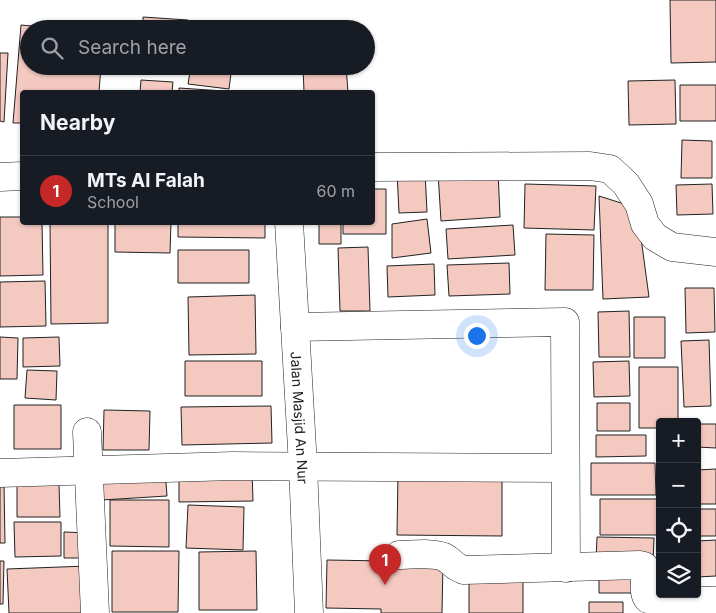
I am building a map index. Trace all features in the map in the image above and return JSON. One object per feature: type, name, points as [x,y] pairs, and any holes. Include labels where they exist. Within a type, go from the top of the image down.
[{"type":"street","points":[[375,166],[590,166],[610,169],[631,191],[639,204],[645,224],[655,237],[672,247],[716,252]]},
{"type":"street","points":[[0,177],[20,176]]},
{"type":"street","name":"Jalan Masjid An Nur","points":[[289,225],[303,466],[309,613]]},
{"type":"street","points":[[294,327],[577,322],[565,468],[566,568]]},
{"type":"street","points":[[87,432],[87,470],[95,613]]},
{"type":"street","points":[[0,473],[303,466],[565,468]]},
{"type":"street","points":[[399,555],[438,556],[447,559],[456,568],[464,570],[640,564],[644,566],[645,570],[645,593],[648,599],[716,601]]},
{"type":"building","points":[[670,0],[716,0],[716,62],[671,63]]},
{"type":"building","points":[[143,17],[188,20],[143,20]]},
{"type":"building","points":[[20,37],[20,75],[100,75],[99,90],[20,90],[20,123],[13,123]]},
{"type":"building","points":[[0,53],[8,53],[4,122],[0,121]]},
{"type":"building","points":[[190,75],[231,75],[229,89],[188,84]]},
{"type":"building","points":[[303,75],[347,75],[348,90],[304,90]]},
{"type":"building","points":[[141,80],[173,82],[172,90],[140,90]]},
{"type":"building","points":[[675,80],[676,124],[629,125],[628,81]]},
{"type":"building","points":[[680,85],[716,85],[716,121],[680,121]]},
{"type":"building","points":[[179,88],[209,90],[179,90]]},
{"type":"building","points":[[682,140],[712,141],[712,178],[681,178]]},
{"type":"building","points":[[498,170],[500,217],[441,221],[438,173]]},
{"type":"building","points":[[425,171],[427,212],[399,213],[397,172]]},
{"type":"building","points":[[525,184],[596,186],[594,230],[524,228]]},
{"type":"building","points":[[712,184],[713,214],[677,215],[676,185]]},
{"type":"building","points":[[375,189],[386,189],[386,234],[343,234],[343,225],[375,225]]},
{"type":"building","points":[[599,196],[637,208],[649,297],[603,299]]},
{"type":"building","points":[[0,217],[20,217],[20,225],[42,225],[43,275],[0,276]]},
{"type":"building","points":[[427,219],[431,253],[392,258],[392,224]]},
{"type":"building","points":[[50,225],[108,225],[108,323],[51,324]]},
{"type":"building","points":[[115,225],[171,225],[170,253],[115,252]]},
{"type":"building","points":[[178,225],[265,225],[265,238],[178,237]]},
{"type":"building","points":[[319,225],[341,225],[341,244],[319,244]]},
{"type":"building","points":[[513,225],[515,255],[448,259],[446,229]]},
{"type":"building","points":[[546,234],[594,235],[593,290],[545,290]]},
{"type":"building","points":[[368,247],[370,311],[340,311],[338,248]]},
{"type":"building","points":[[178,250],[249,250],[249,283],[178,283]]},
{"type":"building","points":[[509,263],[510,294],[449,296],[447,265]]},
{"type":"building","points":[[434,264],[435,295],[388,297],[387,266]]},
{"type":"building","points":[[45,281],[46,326],[0,327],[0,282]]},
{"type":"building","points":[[685,288],[714,288],[715,332],[686,333]]},
{"type":"building","points":[[255,295],[256,354],[189,355],[188,297]]},
{"type":"building","points":[[629,311],[630,357],[599,357],[598,312]]},
{"type":"building","points":[[634,317],[665,317],[665,358],[634,358]]},
{"type":"building","points":[[0,337],[18,338],[17,379],[0,379]]},
{"type":"building","points":[[59,337],[60,366],[23,367],[23,338]]},
{"type":"building","points":[[709,340],[711,406],[684,407],[681,341]]},
{"type":"building","points":[[185,361],[262,361],[262,396],[185,396]]},
{"type":"building","points":[[629,361],[630,396],[594,397],[593,362]]},
{"type":"building","points":[[639,367],[678,367],[678,418],[656,418],[656,428],[639,428]]},
{"type":"building","points":[[27,370],[57,371],[56,400],[25,398]]},
{"type":"building","points":[[597,403],[630,403],[630,431],[597,431]]},
{"type":"building","points":[[14,405],[61,405],[61,449],[14,449]]},
{"type":"building","points":[[271,406],[272,443],[182,445],[181,407]]},
{"type":"building","points":[[104,410],[150,411],[149,450],[103,450]]},
{"type":"building","points":[[701,424],[716,424],[716,448],[701,447]]},
{"type":"building","points":[[596,435],[646,435],[646,456],[596,457]]},
{"type":"building","points":[[591,463],[655,463],[656,495],[591,495]]},
{"type":"building","points":[[716,469],[716,504],[701,504],[701,470]]},
{"type":"building","points":[[165,470],[167,496],[102,500],[101,472]]},
{"type":"building","points":[[252,470],[253,501],[179,502],[179,471]]},
{"type":"building","points":[[398,473],[502,473],[502,536],[397,535]]},
{"type":"building","points":[[0,484],[4,484],[5,543],[0,543]]},
{"type":"building","points":[[59,484],[60,517],[17,517],[17,485]]},
{"type":"building","points":[[600,499],[656,499],[656,535],[600,535]]},
{"type":"building","points":[[110,500],[169,500],[169,547],[110,546]]},
{"type":"building","points":[[188,505],[244,507],[243,550],[186,548]]},
{"type":"building","points":[[701,509],[716,509],[716,536],[701,536]]},
{"type":"building","points":[[14,522],[61,522],[61,556],[15,557]]},
{"type":"building","points":[[64,532],[89,533],[89,558],[64,558]]},
{"type":"building","points":[[597,537],[654,538],[653,562],[596,560]]},
{"type":"building","points":[[716,540],[716,576],[701,577],[701,541]]},
{"type":"building","points":[[112,551],[179,551],[178,612],[112,612]]},
{"type":"building","points":[[256,551],[257,610],[199,610],[199,552]]},
{"type":"building","points":[[327,560],[443,562],[442,613],[381,613],[381,609],[326,608]]},
{"type":"building","points":[[0,561],[4,561],[3,604],[0,604]]},
{"type":"building","points":[[87,566],[88,613],[9,613],[7,569]]},
{"type":"building","points":[[635,578],[636,593],[599,593],[599,579]]},
{"type":"building","points":[[469,581],[523,581],[523,613],[469,613]]},
{"type":"building","points":[[589,602],[623,602],[623,613],[589,613]]},
{"type":"place","name":"MTs Al Falah","points":[[385,585]]}]
